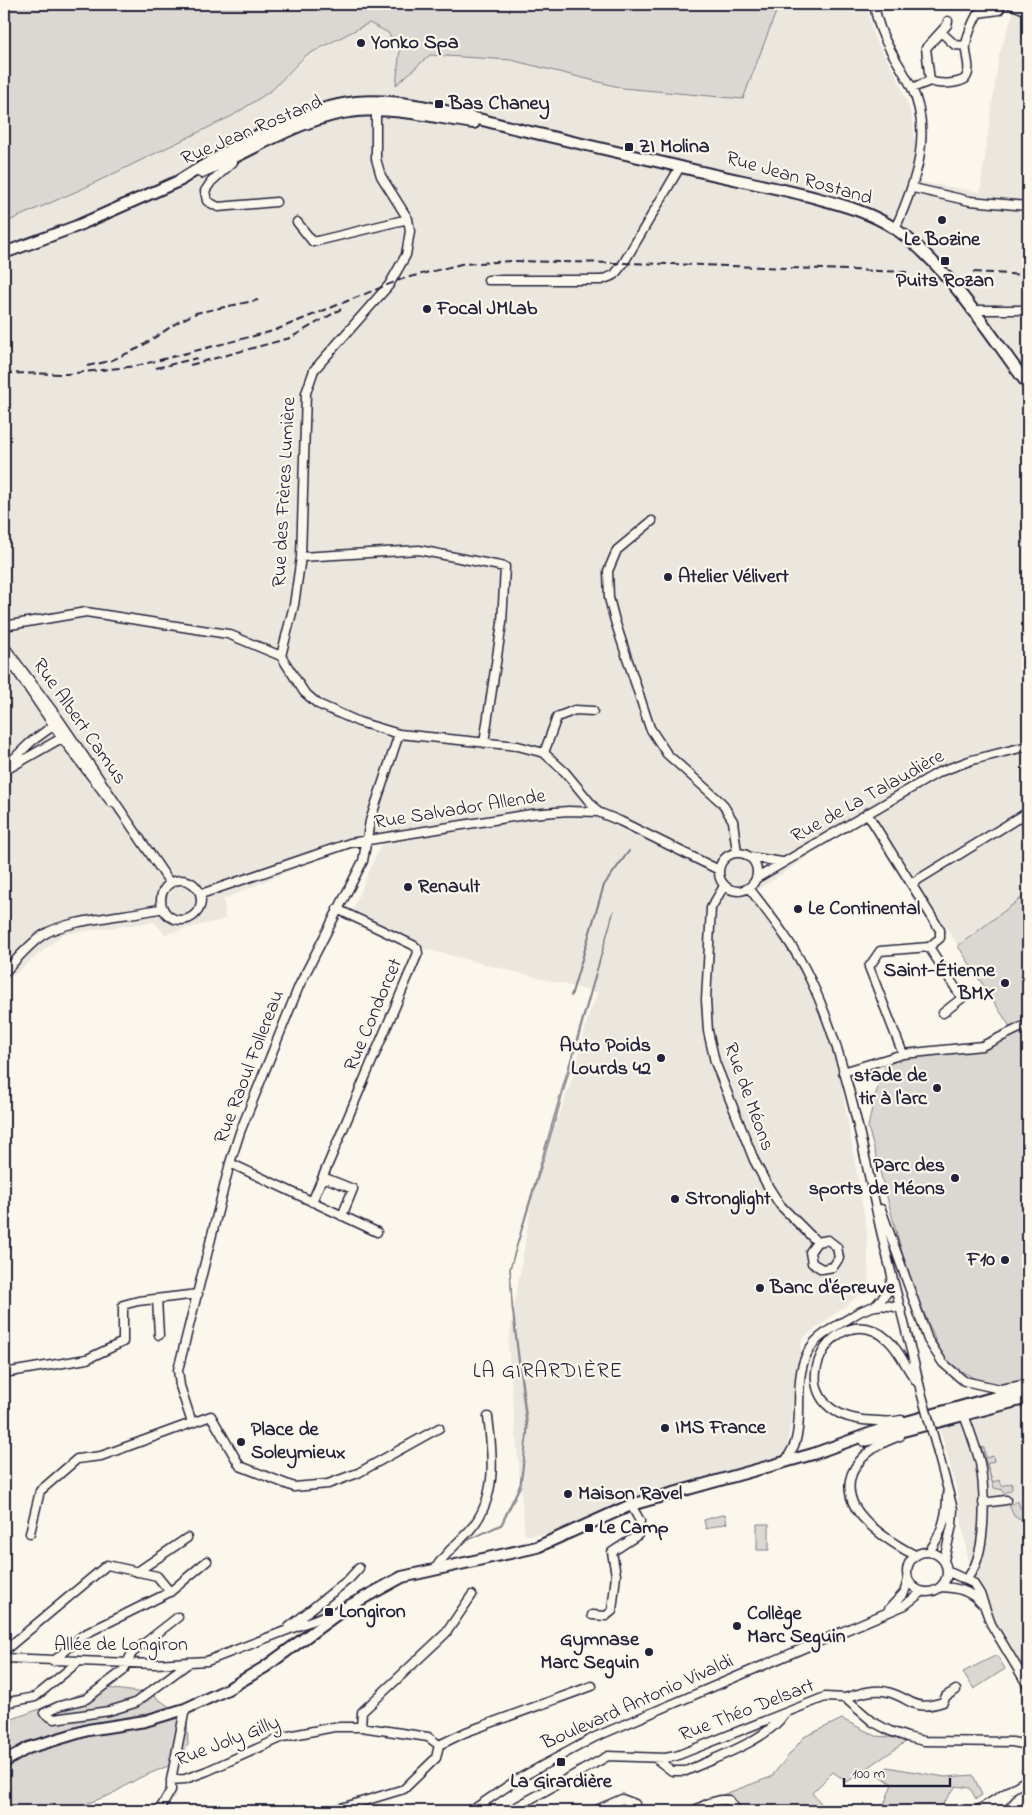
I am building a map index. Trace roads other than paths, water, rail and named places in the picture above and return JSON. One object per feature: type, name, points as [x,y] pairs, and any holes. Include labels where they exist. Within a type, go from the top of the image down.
[{"type":"main road","name":"Rue Jean Rostand","points":[[232,157],[313,113],[343,104],[376,106],[520,129],[680,167],[702,170],[843,205],[868,214],[895,228],[933,261],[1028,385]]},
{"type":"main road","name":"Rue Jean Rostand","points":[[4,253],[78,226],[300,127],[336,114],[376,106]]},
{"type":"main road","points":[[4,1762],[28,1748],[88,1730],[144,1721],[185,1709],[228,1689],[264,1667],[347,1607],[402,1577],[537,1547],[631,1505],[832,1447],[888,1427],[948,1415],[1028,1386]]},
{"type":"main road","points":[[948,1415],[964,1416],[1028,1398]]},
{"type":"street","points":[[874,4],[876,19],[885,43],[912,88],[920,113],[922,140],[913,188],[895,228]]},
{"type":"street","points":[[912,88],[930,81],[936,83],[960,82],[965,79],[969,71],[966,46],[978,13],[999,10],[1002,4]]},
{"type":"street","points":[[1010,4],[1028,11]]},
{"type":"street","points":[[930,81],[926,48],[941,32],[948,21]]},
{"type":"street","points":[[941,32],[955,45],[966,46]]},
{"type":"street","name":"Rue des Frères Lumière","points":[[281,656],[294,605],[300,557],[306,393],[314,370],[389,285],[403,265],[409,245],[410,231],[408,219],[381,176],[376,159],[376,106]]},
{"type":"street","points":[[232,157],[205,192],[207,201],[218,207],[276,202]]},
{"type":"street","points":[[488,280],[601,280],[614,275],[636,244],[680,167]]},
{"type":"street","points":[[913,188],[970,201],[1028,206]]},
{"type":"street","points":[[298,222],[313,242],[408,219]]},
{"type":"street","points":[[971,310],[1028,310]]},
{"type":"street","points":[[652,521],[617,550],[608,571],[609,598],[650,728],[667,754],[722,803],[733,821],[737,853]]},
{"type":"street","points":[[300,557],[419,550],[505,566],[502,623],[484,743]]},
{"type":"street","points":[[4,626],[86,612],[228,634],[281,656],[304,692],[318,704],[359,722],[399,734],[518,746],[544,754],[565,772],[598,812]]},
{"type":"street","name":"Rue Albert Camus","points":[[4,647],[170,883]]},
{"type":"street","points":[[544,754],[557,717],[575,710],[593,711]]},
{"type":"street","points":[[4,770],[32,742],[57,723]]},
{"type":"street","name":"Rue Raoul Follereau","points":[[192,1423],[180,1386],[178,1370],[230,1163],[240,1132],[299,986],[363,861],[370,821],[399,734]]},
{"type":"street","points":[[4,770],[65,736]]},
{"type":"street","name":"Rue de La Talaudière","points":[[757,878],[939,772],[972,760],[1028,746]]},
{"type":"street","name":"Rue Salvador Allende","points":[[201,894],[350,843],[531,814],[568,811],[598,812],[719,870]]},
{"type":"street","points":[[910,884],[1028,812]]},
{"type":"street","points":[[867,813],[940,930],[940,938],[930,947],[880,951],[868,967],[903,1054]]},
{"type":"street","points":[[737,853],[750,857],[756,864],[757,878],[749,888],[738,892],[724,886],[719,870],[724,859],[737,853]]},
{"type":"street","name":"Rue de La Talaudière","points":[[750,857],[782,862]]},
{"type":"street","points":[[182,880],[188,881],[194,884],[201,894],[202,901],[197,914],[185,920],[172,918],[162,908],[162,894],[170,883],[182,880]]},
{"type":"street","name":"Rue de Méons","points":[[724,886],[711,908],[706,1000],[708,1031],[714,1062],[750,1152],[766,1183],[780,1204],[817,1242]]},
{"type":"street","points":[[749,888],[773,917],[794,948],[811,980],[826,1016],[843,1072],[892,1280],[953,1509],[952,1525],[944,1560]]},
{"type":"street","points":[[4,973],[43,935],[61,926],[140,914],[162,908]]},
{"type":"street","name":"Rue Condorcet","points":[[312,1202],[418,954],[417,948],[413,945],[338,909]]},
{"type":"street","points":[[930,947],[962,998],[943,1013]]},
{"type":"street","points":[[843,1072],[903,1054],[982,1046],[1028,1024]]},
{"type":"street","points":[[230,1163],[377,1232]]},
{"type":"street","points":[[868,1174],[928,1340],[943,1363],[964,1381],[1000,1389],[1028,1386]]},
{"type":"street","points":[[323,1176],[353,1190],[342,1216]]},
{"type":"street","points":[[876,1305],[886,1294],[892,1280]]},
{"type":"street","points":[[4,1373],[87,1359],[123,1342],[123,1305],[138,1300],[198,1294]]},
{"type":"street","points":[[157,1299],[159,1335]]},
{"type":"street","points":[[786,1460],[795,1443],[802,1362],[809,1350],[822,1335],[854,1315],[876,1305],[889,1304],[901,1309]]},
{"type":"street","points":[[921,1389],[888,1340],[868,1330],[856,1328],[845,1331],[823,1348],[814,1376],[817,1390],[824,1404],[834,1411],[853,1418],[898,1421],[948,1415]]},
{"type":"street","points":[[916,1555],[907,1566],[908,1580],[916,1590],[922,1592],[936,1591],[945,1582],[948,1571],[944,1560],[940,1556],[929,1552],[916,1555],[898,1547],[862,1517],[855,1506],[851,1480],[856,1463],[867,1451],[948,1415]]},
{"type":"street","points":[[30,1533],[40,1491],[78,1459],[101,1456],[211,1416],[240,1466],[294,1487],[328,1484],[358,1473],[439,1428]]},
{"type":"street","points":[[435,1569],[441,1560],[470,1530],[486,1501],[492,1470],[488,1416]]},
{"type":"street","points":[[964,1416],[980,1466],[983,1503],[981,1541],[977,1565],[966,1579]]},
{"type":"street","points":[[929,1552],[938,1539],[945,1519],[947,1482]]},
{"type":"street","points":[[983,1503],[1006,1500]]},
{"type":"street","points":[[592,1615],[606,1616],[612,1610],[616,1575],[612,1552],[638,1535],[640,1522],[631,1505]]},
{"type":"street","points":[[137,1572],[187,1538]]},
{"type":"street","points":[[54,1661],[83,1635],[170,1592],[208,1561]]},
{"type":"street","points":[[4,1651],[107,1565],[157,1576],[170,1592]]},
{"type":"street","points":[[284,1631],[349,1579],[359,1568]]},
{"type":"street","points":[[948,1571],[966,1579],[977,1588],[982,1604],[1004,1648],[1028,1686]]},
{"type":"street","name":"Boulevard Antonio Vivaldi","points":[[882,1614],[897,1602],[904,1593],[908,1580]]},
{"type":"street","points":[[941,1587],[965,1590],[974,1595],[982,1604]]},
{"type":"street","name":"Boulevard Antonio Vivaldi","points":[[471,1811],[518,1779],[595,1737],[906,1605],[922,1592]]},
{"type":"street","points":[[362,1727],[362,1712],[446,1633],[472,1595]]},
{"type":"street","name":"Allée de Longiron","points":[[4,1658],[155,1664],[207,1661],[347,1607]]},
{"type":"street","points":[[178,1617],[132,1653],[123,1670],[86,1699],[59,1706],[44,1713],[54,1718],[109,1711],[135,1702],[190,1662]]},
{"type":"street","points":[[4,1703],[35,1697],[78,1662]]},
{"type":"street","points":[[330,1811],[404,1789],[436,1758],[439,1745],[466,1732],[592,1686]]},
{"type":"street","points":[[846,1698],[879,1690],[888,1692],[908,1703],[931,1706],[943,1702],[946,1696],[956,1690]]},
{"type":"street","name":"Rue Théo Delsart","points":[[509,1811],[526,1808],[608,1756],[655,1758],[676,1756],[825,1698],[846,1698],[873,1722],[906,1737],[924,1741],[1012,1742],[1028,1745]]},
{"type":"street","name":"Rue Joly Gilly","points":[[185,1709],[171,1780],[185,1780],[282,1737],[334,1727],[362,1727],[428,1737],[439,1745]]},
{"type":"street","points":[[655,1758],[672,1771],[686,1771],[765,1734],[785,1714]]},
{"type":"street","points":[[977,1811],[1028,1779]]},
{"type":"street","points":[[159,1811],[170,1790],[171,1780]]},
{"type":"street","points":[[994,1811],[1014,1789]]},
{"type":"street","points":[[594,1811],[622,1799],[635,1804]]},
{"type":"street","points":[[693,1811],[720,1800],[730,1800],[737,1811]]},
{"type":"street","points":[[626,1811],[643,1811]]},
{"type":"waterway","points":[[571,996],[604,885],[629,851]]},
{"type":"railway","points":[[4,373],[67,374],[136,366],[273,331],[402,279],[461,264],[511,261],[909,272]]},
{"type":"railway","points":[[973,272],[1028,275]]},
{"type":"railway","points":[[87,366],[110,361],[139,348],[178,322],[196,313],[258,300]]},
{"type":"railway","points":[[190,365],[290,338],[341,309]]},
{"type":"railway","points":[[156,368],[197,358]]},
{"type":"place","name":"Yonko Spa","points":[[361,43]]},
{"type":"place","name":"Bas Chaney","points":[[439,104]]},
{"type":"place","name":"ZI Molina","points":[[629,147]]},
{"type":"place","name":"Le Bozine","points":[[942,220]]},
{"type":"place","name":"Puits Rozan","points":[[945,261]]},
{"type":"place","name":"Focal JMLab","points":[[427,309]]},
{"type":"place","name":"Atelier Vélivert","points":[[668,577]]},
{"type":"place","name":"Renault","points":[[408,887]]},
{"type":"place","name":"Le Continental","points":[[798,909]]},
{"type":"place","name":"Saint-Étienne BMX","points":[[1005,983]]},
{"type":"place","name":"Auto Poids Lourds 42","points":[[661,1058]]},
{"type":"place","name":"stade de tir à l'arc","points":[[937,1088]]},
{"type":"place","name":"Parc des sports de Méons","points":[[955,1178]]},
{"type":"place","name":"Stronglight","points":[[675,1199]]},
{"type":"place","name":"F10","points":[[1005,1260]]},
{"type":"place","name":"Banc d'épreuve","points":[[760,1288]]},
{"type":"place","name":"IMS France","points":[[665,1428]]},
{"type":"place","name":"Place de Soleymieux","points":[[241,1442]]},
{"type":"place","name":"Maison Ravel","points":[[568,1494]]},
{"type":"place","name":"Le Camp","points":[[589,1528]]},
{"type":"place","name":"Longiron","points":[[329,1612]]},
{"type":"place","name":"Collège Marc Seguin","points":[[737,1626]]},
{"type":"place","name":"Gymnase Marc Seguin","points":[[649,1652]]},
{"type":"place","name":"La Girardière","points":[[561,1762]]},
{"type":"district","name":"LA GIRARDIÈRE","points":[[548,1372]]}]
